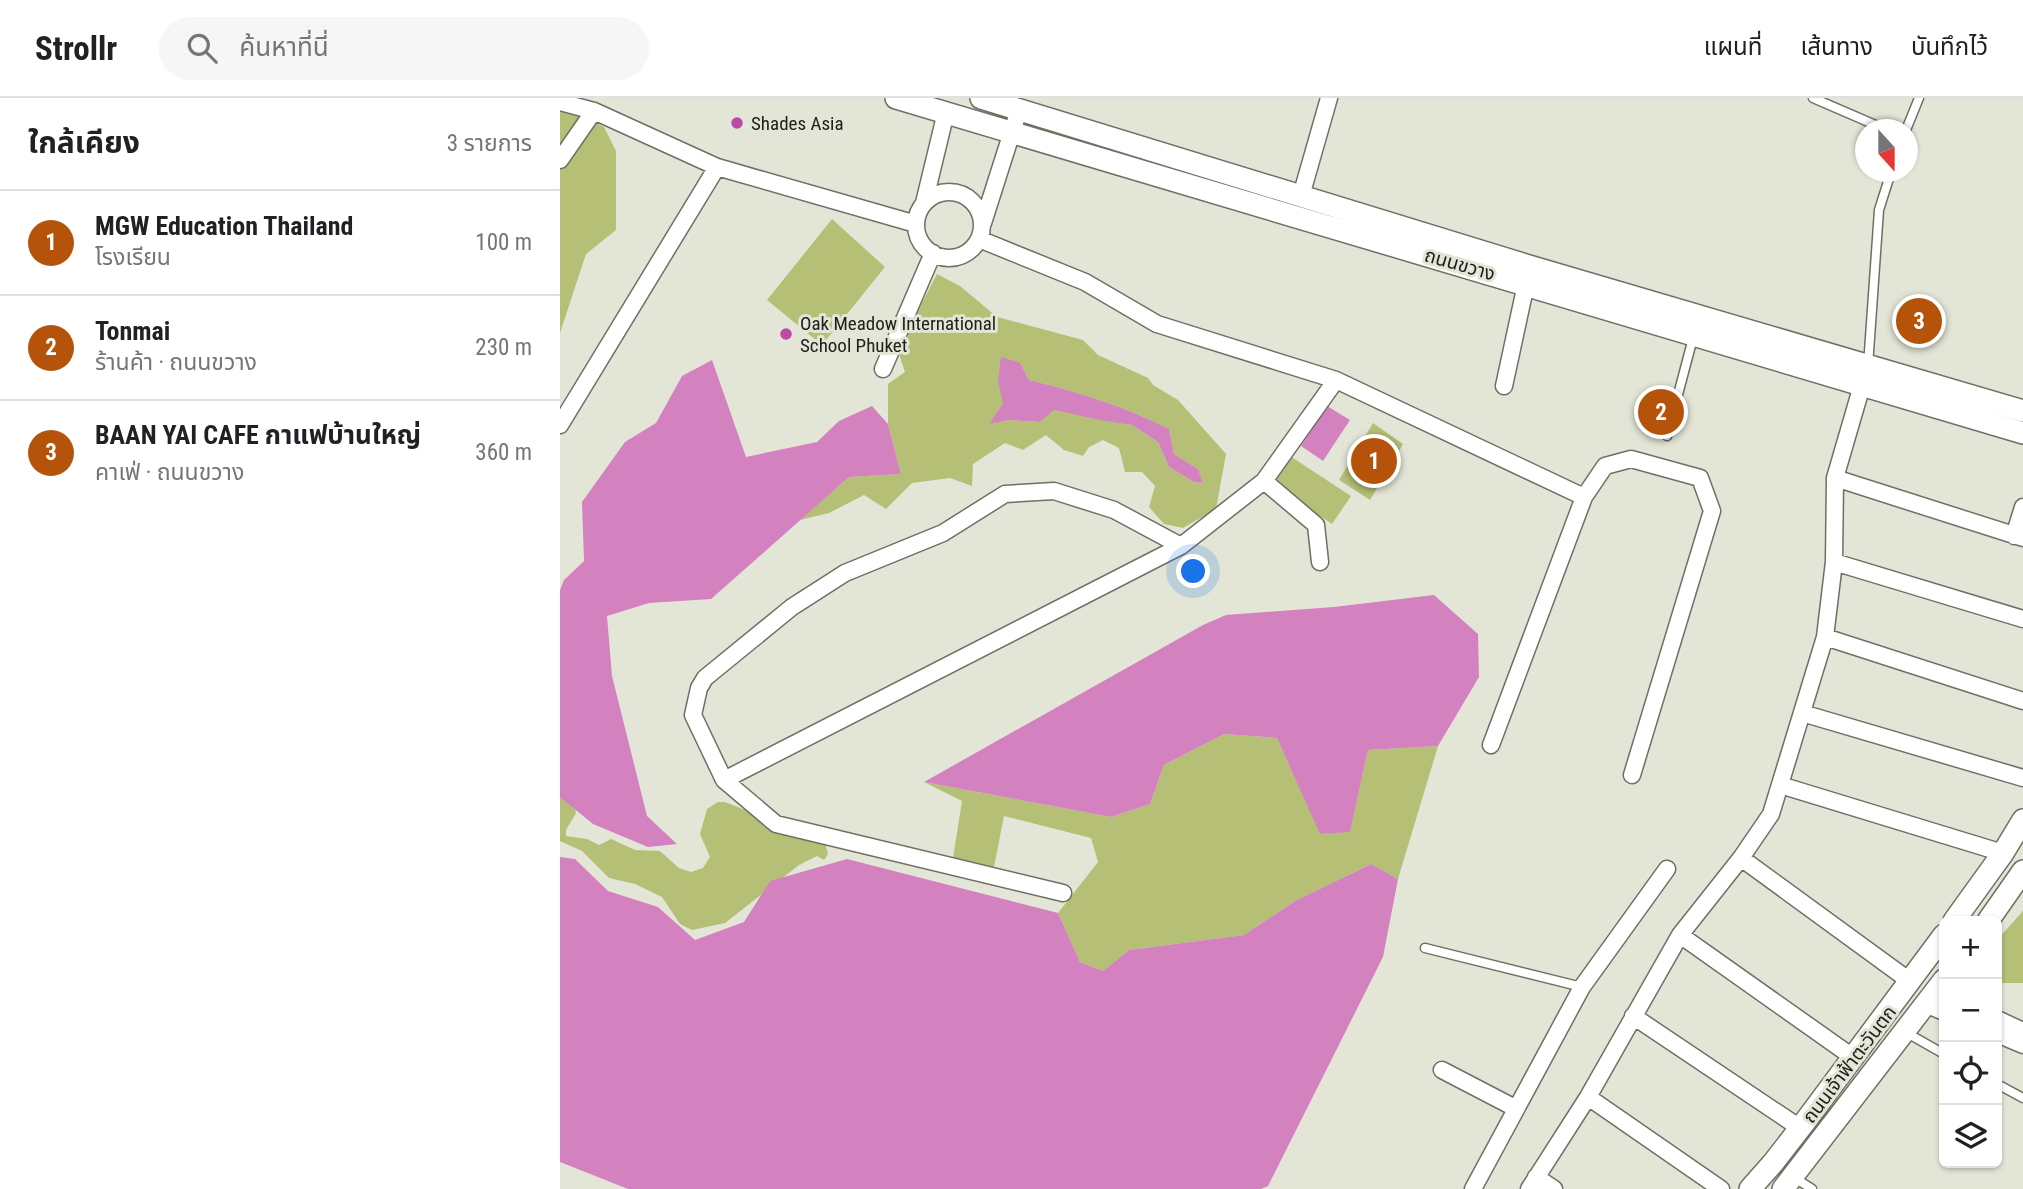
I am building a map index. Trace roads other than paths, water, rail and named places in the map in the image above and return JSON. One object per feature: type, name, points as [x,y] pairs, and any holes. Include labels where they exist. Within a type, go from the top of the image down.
[{"type":"main road","name":"ถนนขวาง","points":[[896,98],[1012,132],[1358,224],[1865,376],[2023,433]]},
{"type":"main road","name":"ถนนขวาง","points":[[981,98],[1301,196],[1358,224],[1526,284],[1694,335],[2023,411]]},
{"type":"main road","points":[[1958,916],[2023,820]]},
{"type":"main road","points":[[1992,916],[2023,871]]},
{"type":"main road","name":"ถนนเจ้าฟ้าตะวันตก","points":[[1750,1189],[1854,1058],[1939,943]]},
{"type":"main road","name":"ถนนเจ้าฟ้าตะวันตก","points":[[1788,1183],[1904,1032],[1939,997]]},
{"type":"street","points":[[1301,196],[1329,98]]},
{"type":"street","points":[[560,102],[594,111],[717,167],[916,225]]},
{"type":"street","points":[[946,113],[916,225],[918,237],[924,246],[943,257],[956,257],[966,253],[981,231],[1018,110]]},
{"type":"street","points":[[560,160],[594,111]]},
{"type":"street","points":[[560,425],[717,167]]},
{"type":"street","points":[[924,203],[945,192],[957,192],[967,196],[976,205],[981,231]]},
{"type":"street","points":[[981,231],[1085,282],[1157,324],[1336,380],[1584,497]]},
{"type":"street","points":[[883,369],[933,253]]},
{"type":"street","points":[[1504,386],[1526,284]]},
{"type":"street","points":[[1553,1189],[1533,1183],[1588,1097],[1680,935],[1741,858],[1771,814],[1825,638],[1834,562],[1835,478],[1865,376]]},
{"type":"street","points":[[724,780],[1181,546],[1264,481],[1336,380]]},
{"type":"street","points":[[1491,745],[1584,497],[1605,466],[1631,459],[1700,478],[1712,511],[1632,775]]},
{"type":"street","points":[[1835,478],[2019,537],[2023,507]]},
{"type":"street","points":[[1264,481],[1316,525],[1320,562]]},
{"type":"street","points":[[1063,893],[776,824],[724,780],[693,715],[699,688],[705,678],[792,607],[845,573],[943,533],[1005,494],[1054,491],[1114,510],[1181,546]]},
{"type":"street","points":[[1834,562],[2023,620]]},
{"type":"street","points":[[1825,638],[2023,701]]},
{"type":"street","points":[[1802,713],[2023,778]]},
{"type":"street","points":[[1780,785],[2003,853]]},
{"type":"street","points":[[1741,858],[1911,982]]},
{"type":"street","points":[[1473,1189],[1582,987],[1667,869]]},
{"type":"street","points":[[1680,935],[1854,1058]]},
{"type":"street","points":[[1633,1016],[1800,1128]]},
{"type":"street","points":[[2002,1021],[2023,1031]]},
{"type":"street","points":[[2002,1036],[2023,1045]]},
{"type":"street","points":[[1442,1070],[1515,1108]]},
{"type":"street","points":[[1588,1097],[1721,1189]]},
{"type":"lane","points":[[1813,98],[1862,119]]},
{"type":"lane","points":[[1910,119],[1919,98]]},
{"type":"lane","points":[[1865,376],[1879,210],[1888,182]]},
{"type":"lane","points":[[1667,436],[1694,335]]},
{"type":"lane","points":[[1425,948],[1582,987]]},
{"type":"lane","points":[[1904,1032],[1939,1051]]},
{"type":"lane","points":[[2002,1087],[2023,1098]]},
{"type":"lane","points":[[1788,1183],[1812,1189]]},
{"type":"place","name":"Shades Asia","points":[[737,123]]},
{"type":"place","name":"BAAN YAI CAFE กาแฟบ้านใหญ่","points":[[1919,321]]},
{"type":"place","name":"Oak Meadow International School Phuket","points":[[786,334]]},
{"type":"place","name":"Tonmai","points":[[1661,412]]},
{"type":"place","name":"MGW Education Thailand","points":[[1374,461]]}]
